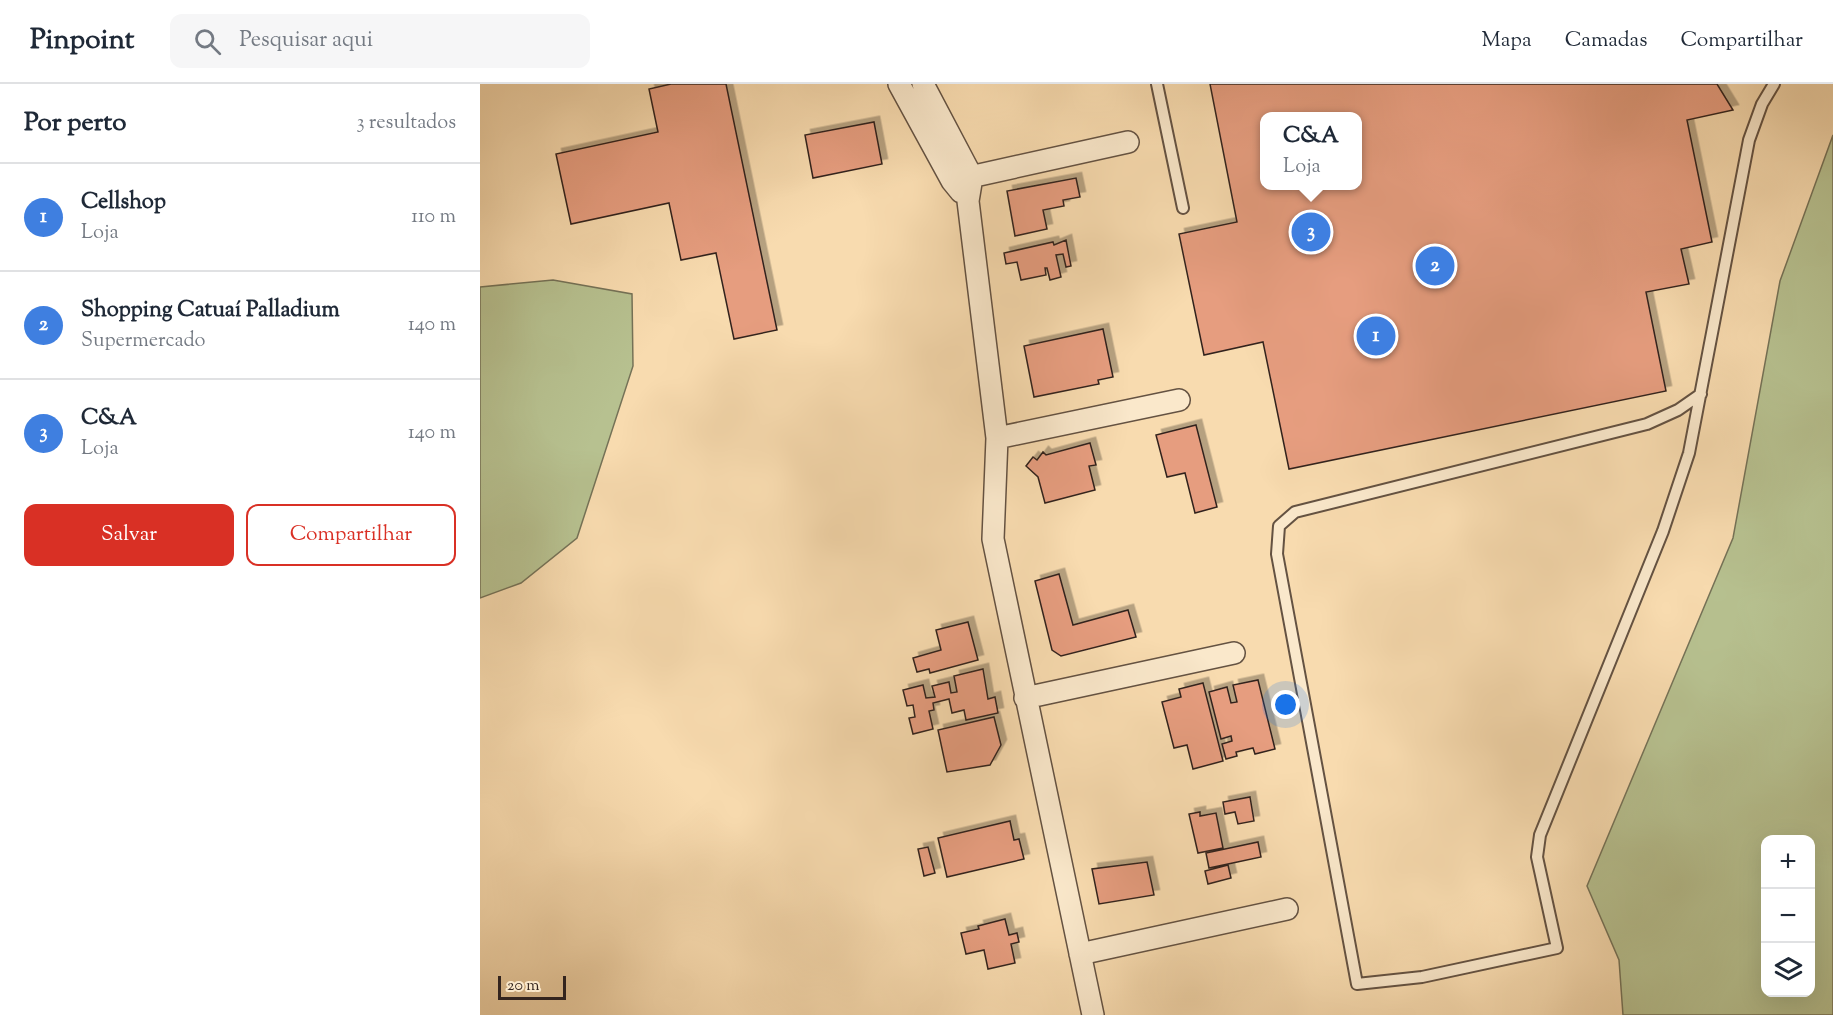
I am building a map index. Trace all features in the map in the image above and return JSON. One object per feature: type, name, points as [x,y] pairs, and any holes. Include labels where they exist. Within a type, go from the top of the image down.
[{"type":"street","points":[[899,84],[962,179]]},
{"type":"street","points":[[924,84],[962,179],[968,201],[997,438],[993,539],[1093,1015]]},
{"type":"street","points":[[962,179],[1128,142]]},
{"type":"street","points":[[997,438],[1179,400]]},
{"type":"street","points":[[1025,698],[1234,653]]},
{"type":"street","points":[[1080,954],[1287,909]]},
{"type":"lane","points":[[1157,84],[1183,208]]},
{"type":"lane","points":[[1701,394],[1677,410],[1647,424],[1295,512],[1279,526],[1277,554],[1356,984],[1422,977],[1557,948],[1538,857],[1540,835],[1662,531],[1689,453],[1701,394],[1749,140],[1762,104],[1774,84]]},
{"type":"green space","points":[[1833,135],[1833,1015],[1623,1015],[1619,960],[1587,886],[1733,538],[1780,281]]},
{"type":"green space","points":[[553,280],[632,294],[633,366],[577,538],[521,583],[480,598],[480,287]]},
{"type":"building","points":[[671,84],[726,84],[777,330],[734,339],[716,253],[681,260],[669,203],[571,224],[556,154],[658,132],[649,89]]},
{"type":"building","points":[[1210,84],[1717,84],[1733,110],[1687,120],[1712,242],[1681,249],[1689,284],[1646,292],[1666,391],[1289,469],[1263,342],[1204,355],[1179,234],[1237,222]]},
{"type":"building","points":[[874,122],[882,164],[813,178],[805,135]]},
{"type":"building","points":[[1076,178],[1080,197],[1063,200],[1064,206],[1043,210],[1047,229],[1015,236],[1007,191]]},
{"type":"building","points":[[1066,240],[1071,266],[1066,267],[1063,254],[1056,255],[1061,277],[1050,280],[1047,268],[1045,268],[1046,275],[1021,280],[1017,262],[1006,264],[1004,253],[1053,242],[1054,245]]},
{"type":"building","points":[[1103,329],[1113,377],[1098,380],[1099,384],[1034,397],[1024,346]]},
{"type":"building","points":[[1196,425],[1217,507],[1195,513],[1185,473],[1167,477],[1156,435]]},
{"type":"building","points":[[1090,443],[1096,465],[1089,466],[1095,490],[1045,503],[1038,477],[1026,466],[1033,457],[1037,460],[1043,452],[1046,455]]},
{"type":"building","points":[[1059,574],[1073,625],[1128,610],[1136,637],[1061,656],[1052,650],[1035,581]]},
{"type":"building","points":[[968,622],[978,660],[930,673],[929,669],[917,672],[913,658],[941,650],[936,630]]},
{"type":"building","points":[[983,669],[988,699],[995,697],[998,713],[966,720],[964,710],[952,713],[949,699],[933,703],[934,710],[929,711],[933,729],[913,734],[909,718],[915,717],[913,705],[907,706],[903,690],[923,685],[926,698],[935,697],[932,686],[949,682],[951,693],[957,692],[954,676]]},
{"type":"building","points":[[1258,680],[1275,749],[1255,754],[1253,748],[1236,752],[1237,756],[1226,759],[1222,744],[1232,741],[1231,736],[1221,739],[1209,692],[1227,687],[1231,703],[1237,702],[1233,685]]},
{"type":"building","points":[[1203,683],[1223,761],[1193,769],[1187,745],[1174,748],[1162,702],[1181,697],[1179,689]]},
{"type":"building","points":[[994,717],[1001,745],[990,765],[947,772],[938,730]]},
{"type":"building","points":[[1250,797],[1254,821],[1238,824],[1235,812],[1225,814],[1223,802]]},
{"type":"building","points":[[1200,812],[1200,816],[1216,813],[1223,848],[1198,853],[1189,814]]},
{"type":"building","points":[[1010,821],[1014,840],[1019,839],[1024,859],[947,877],[938,838]]},
{"type":"building","points":[[1258,842],[1261,857],[1209,868],[1206,853]]},
{"type":"building","points":[[928,847],[935,873],[924,876],[918,849]]},
{"type":"building","points":[[1147,862],[1154,895],[1099,904],[1092,869]]},
{"type":"building","points":[[1228,865],[1231,878],[1208,884],[1205,871]]},
{"type":"building","points":[[1005,919],[1009,935],[1017,933],[1019,942],[1011,944],[1015,963],[988,969],[984,950],[966,954],[961,933]]},
{"type":"place","name":"C&A","points":[[1311,232]]},
{"type":"place","name":"Shopping Catuaí Palladium","points":[[1435,266]]},
{"type":"place","name":"Cellshop","points":[[1376,336]]}]
